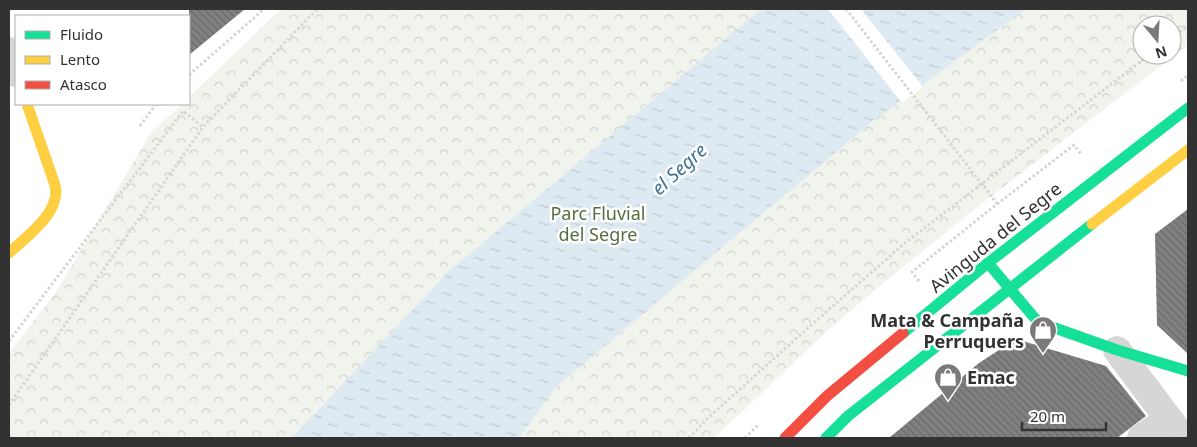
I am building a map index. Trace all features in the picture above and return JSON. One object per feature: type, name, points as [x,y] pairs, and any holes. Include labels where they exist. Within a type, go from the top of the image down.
[{"type":"main road","points":[[9,253],[48,214],[56,200],[57,191],[27,105]]},
{"type":"main road","name":"Avinguda del Segre","points":[[785,438],[827,396],[988,263],[1188,108]]},
{"type":"main road","points":[[826,438],[848,416],[1009,288],[1188,150]]},
{"type":"main road","points":[[988,263],[1038,322],[1117,350],[1188,371]]},
{"type":"street","points":[[9,51],[15,70]]},
{"type":"street","points":[[1117,350],[1175,429],[1141,438]]},
{"type":"path","points":[[190,74],[264,9]]},
{"type":"path","points":[[9,406],[203,127],[317,9]]},
{"type":"path","points":[[846,9],[997,204]]},
{"type":"path","points":[[689,438],[707,419],[809,326],[905,243],[1137,65]]},
{"type":"path","points":[[140,126],[155,105]]},
{"type":"path","points":[[9,341],[183,111],[203,127]]},
{"type":"path","points":[[919,281],[912,272],[997,204],[1074,145],[1082,156]]},
{"type":"path","points":[[745,438],[762,422]]},
{"type":"green space","name":"Parc Fluvial del Segre","points":[[281,9],[1188,9],[1188,45],[1182,50],[1182,15],[1132,15],[1132,65],[1162,65],[981,204],[886,281],[834,325],[714,438],[9,438],[9,353],[56,292],[150,134],[181,105],[190,105],[190,96]]},
{"type":"water","name":"el Segre","points":[[761,9],[1026,9],[873,121],[556,387],[519,438],[292,438],[447,273]]},
{"type":"pier","points":[[828,9],[861,9],[923,87],[902,103]]},
{"type":"building","points":[[189,9],[245,9],[190,54]]},
{"type":"building","points":[[1188,209],[1188,354],[1157,325],[1155,234]]},
{"type":"building","points":[[1016,339],[1106,366],[1146,416],[1117,438],[889,438],[979,363]]},
{"type":"traffic: fast","points":[[903,333],[988,263],[1188,108]]},
{"type":"traffic: fast","points":[[826,438],[848,416],[1092,224]]},
{"type":"traffic: fast","points":[[988,263],[1038,322],[1117,350],[1188,371]]},
{"type":"traffic: slow","points":[[9,253],[41,223],[53,205],[56,195],[55,185],[27,105]]},
{"type":"traffic: slow","points":[[1092,224],[1188,150]]},
{"type":"traffic: jam","points":[[785,438],[827,396],[903,333]]},
{"type":"place","name":"Mata & Campaña Perruquers","points":[[1043,354]]},
{"type":"place","name":"Emac","points":[[948,401]]}]
